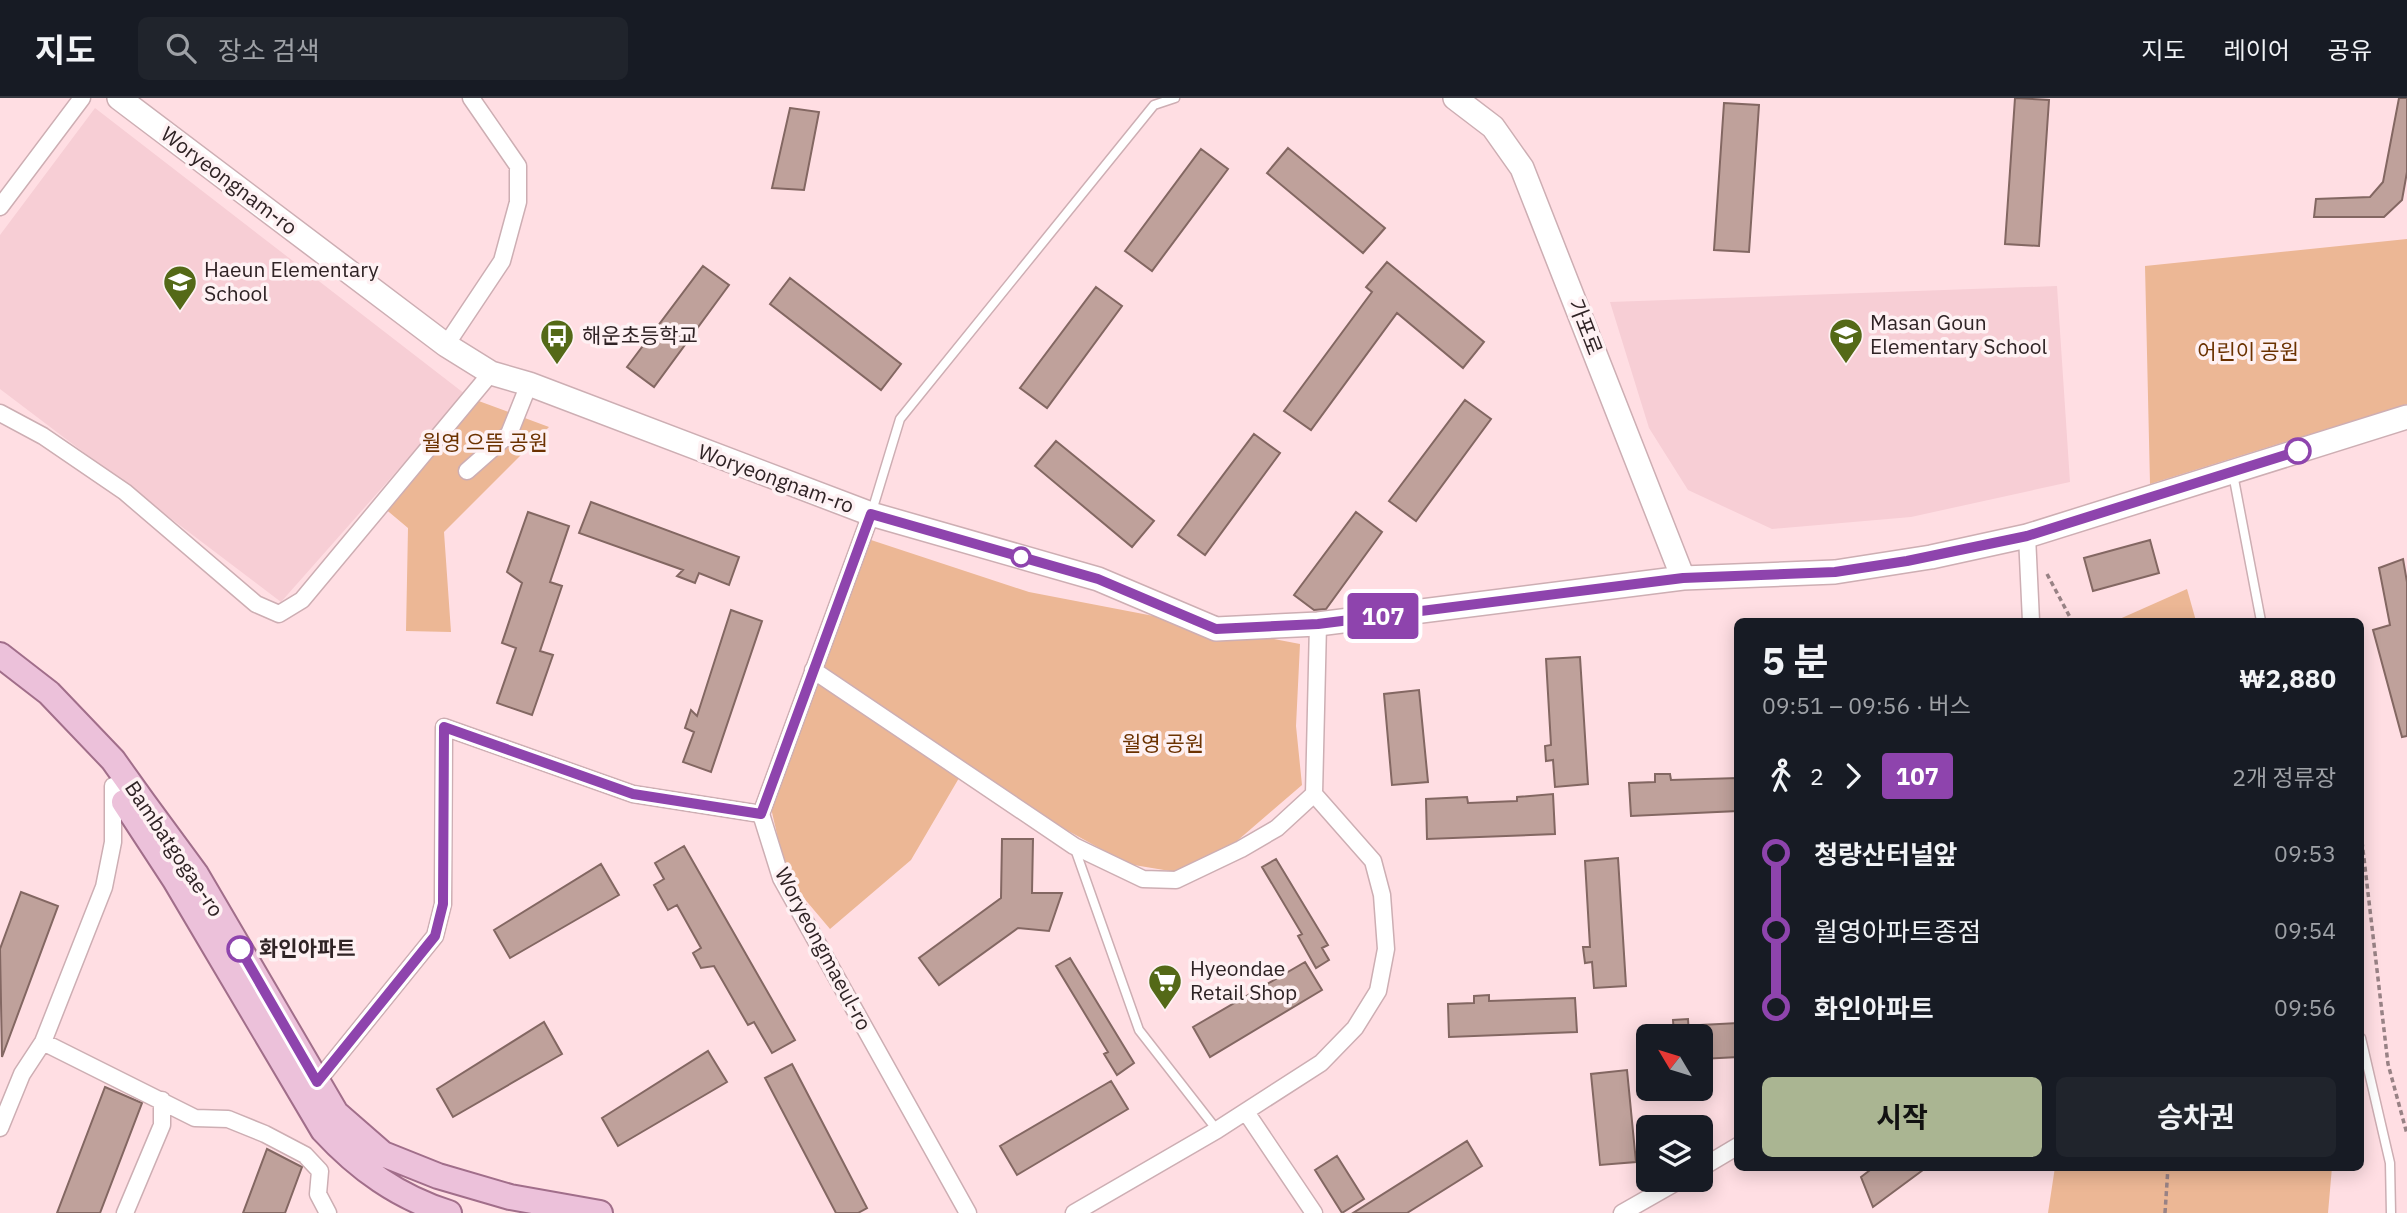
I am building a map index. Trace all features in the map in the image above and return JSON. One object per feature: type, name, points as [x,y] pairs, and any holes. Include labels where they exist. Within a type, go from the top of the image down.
[{"type":"main road","name":"Woryeongnam-ro","points":[[119,98],[446,345],[491,373],[529,384],[871,514],[1098,579],[1216,629],[1318,624],[1683,578],[1835,572],[2027,536],[2403,415]]},
{"type":"main road","name":"가포로","points":[[1455,98],[1493,127],[1522,168],[1683,578]]},
{"type":"main road","name":"Bambatgogae-ro","points":[[0,655],[49,693],[120,771],[196,874],[337,1113],[383,1154],[438,1176],[510,1197],[600,1213]]},
{"type":"main road","name":"Bambatgogae-ro","points":[[0,668],[66,730],[113,786],[175,880],[323,1130],[350,1158],[379,1181],[410,1199],[449,1213]]},
{"type":"street","points":[[0,207],[82,98]]},
{"type":"street","points":[[446,345],[502,261],[518,202],[518,166],[471,98]]},
{"type":"street","points":[[0,413],[43,436],[125,492],[256,604],[279,614],[302,600],[491,373]]},
{"type":"street","points":[[467,471],[509,433],[529,384]]},
{"type":"street","points":[[317,1082],[435,936],[443,904],[444,727],[633,794],[761,814],[871,514]]},
{"type":"street","points":[[2027,536],[2031,618]]},
{"type":"street","points":[[1073,1213],[1217,1130],[1321,1063],[1355,1028],[1378,991],[1386,949],[1382,895],[1373,861],[1314,794],[1318,624]]},
{"type":"street","points":[[813,670],[1074,846],[1143,878],[1176,880],[1277,828],[1314,794]]},
{"type":"street","points":[[0,1128],[6,1093],[43,1042],[104,887],[113,842],[113,786]]},
{"type":"street","name":"Woryeongmaeul-ro","points":[[761,814],[781,878],[968,1213]]},
{"type":"street","points":[[43,1042],[195,1118],[228,1119],[305,1155],[320,1171],[318,1194],[328,1213]]},
{"type":"street","points":[[125,1213],[162,1125],[162,1100]]},
{"type":"street","points":[[1246,1112],[1314,1213]]},
{"type":"street","points":[[1713,1161],[1734,1148]]},
{"type":"street","points":[[1622,1213],[1659,1192]]},
{"type":"lane","points":[[871,514],[900,419],[1154,105],[1175,98]]},
{"type":"lane","points":[[2233,471],[2260,618]]},
{"type":"lane","points":[[1074,846],[1139,1030],[1217,1130]]},
{"type":"lane","points":[[2364,1051],[2390,1163],[2391,1213]]},
{"type":"path","points":[[2046,573],[2070,618]]},
{"type":"path","points":[[2364,859],[2388,1064],[2407,1135]]},
{"type":"path","points":[[2165,1213],[2168,1171]]},
{"type":"shaded area","name":"Haeun Elementary School","points":[[95,108],[465,394],[281,602],[0,389],[0,235]]},
{"type":"shaded area","name":"Masan Goun Elementary School","points":[[2057,286],[2070,482],[1911,517],[1772,529],[1688,490],[1649,428],[1610,302]]},
{"type":"green space","name":"어린이 공원","points":[[2407,239],[2407,404],[2150,484],[2145,266]]},
{"type":"green space","name":"월영 으뜸 공원","points":[[476,400],[549,427],[444,532],[451,632],[406,631],[408,528],[383,507]]},
{"type":"green space","name":"월영 공원","points":[[868,539],[1029,592],[1300,644],[1296,726],[1302,785],[1230,847],[1176,872],[1128,864],[969,776],[824,668]]},
{"type":"green space","points":[[2187,589],[2195,618],[2122,618]]},
{"type":"green space","points":[[815,680],[959,778],[911,860],[830,929],[787,878],[771,808]]},
{"type":"green space","points":[[2054,1171],[2332,1171],[2328,1213],[2048,1213]]},
{"type":"building","points":[[2015,98],[2049,100],[2039,246],[2005,244]]},
{"type":"building","points":[[2399,98],[2407,98],[2407,172],[2402,200],[2384,217],[2314,217],[2316,199],[2370,197],[2383,182]]},
{"type":"building","points":[[1724,103],[1759,105],[1749,252],[1714,250]]},
{"type":"building","points":[[790,108],[819,112],[804,190],[772,188]]},
{"type":"building","points":[[1288,148],[1385,228],[1363,253],[1267,173]]},
{"type":"building","points":[[1201,149],[1228,169],[1152,271],[1125,251]]},
{"type":"building","points":[[1387,262],[1484,342],[1463,368],[1397,313],[1311,430],[1284,411],[1372,292],[1366,287]]},
{"type":"building","points":[[703,266],[729,285],[654,387],[627,367]]},
{"type":"building","points":[[790,278],[901,364],[881,390],[770,304]]},
{"type":"building","points":[[1096,287],[1122,306],[1047,408],[1020,388]]},
{"type":"building","points":[[1465,400],[1491,419],[1416,521],[1389,501]]},
{"type":"building","points":[[1254,434],[1280,453],[1205,555],[1178,535]]},
{"type":"building","points":[[1056,441],[1154,521],[1132,547],[1035,466]]},
{"type":"building","points":[[591,502],[739,557],[729,585],[699,573],[695,583],[677,576],[683,570],[579,533]]},
{"type":"building","points":[[528,512],[569,526],[550,582],[562,586],[540,651],[553,655],[532,715],[497,703],[516,648],[502,643],[522,583],[507,572]]},
{"type":"building","points":[[1356,512],[1382,532],[1326,609],[1314,610],[1294,595]]},
{"type":"building","points":[[2150,540],[2159,573],[2093,591],[2084,558]]},
{"type":"building","points":[[2403,559],[2407,582],[2407,736],[2402,737],[2373,630],[2390,625],[2379,568]]},
{"type":"building","points":[[731,610],[762,621],[711,772],[683,762],[694,732],[685,728],[691,710],[697,716]]},
{"type":"building","points":[[1580,657],[1588,784],[1555,787],[1553,760],[1546,761],[1545,746],[1551,745],[1546,659]]},
{"type":"building","points":[[1419,690],[1428,782],[1392,785],[1384,694]]},
{"type":"building","points":[[1655,774],[1670,774],[1671,780],[1734,778],[1734,811],[1631,816],[1629,783],[1655,782]]},
{"type":"building","points":[[1553,794],[1555,834],[1427,839],[1426,799],[1467,797],[1468,803],[1517,801],[1517,797]]},
{"type":"building","points":[[1002,839],[1033,839],[1032,893],[1062,893],[1049,931],[1018,928],[939,985],[919,958],[1001,898]]},
{"type":"building","points":[[684,846],[795,1040],[772,1053],[754,1022],[748,1025],[714,966],[701,968],[693,953],[701,948],[677,905],[668,910],[654,885],[664,879],[655,863]]},
{"type":"building","points":[[1618,858],[1626,986],[1594,988],[1592,962],[1585,963],[1583,947],[1590,947],[1585,861]]},
{"type":"building","points":[[1276,859],[1328,945],[1322,948],[1329,960],[1316,968],[1298,936],[1302,934],[1262,867]]},
{"type":"building","points":[[601,864],[619,895],[510,958],[494,930]]},
{"type":"building","points":[[21,892],[58,906],[2,1057],[0,949]]},
{"type":"building","points":[[1070,958],[1134,1063],[1117,1075],[1104,1054],[1108,1052],[1056,966]]},
{"type":"building","points":[[1305,962],[1322,990],[1210,1057],[1193,1027]]},
{"type":"building","points":[[1489,995],[1489,1001],[1575,998],[1577,1032],[1449,1037],[1448,1004],[1474,1003],[1474,996]]},
{"type":"building","points":[[1688,1019],[1688,1024],[1673,1024],[1673,1020]]},
{"type":"building","points":[[544,1022],[562,1054],[453,1117],[437,1089]]},
{"type":"building","points":[[1734,1023],[1734,1057],[1713,1058],[1713,1024]]},
{"type":"building","points":[[708,1051],[727,1082],[618,1146],[602,1118]]},
{"type":"building","points":[[792,1064],[867,1208],[858,1213],[836,1213],[765,1078]]},
{"type":"building","points":[[1627,1070],[1636,1162],[1600,1165],[1591,1074]]},
{"type":"building","points":[[1111,1081],[1128,1109],[1017,1175],[1000,1146]]},
{"type":"building","points":[[105,1087],[142,1103],[100,1213],[57,1213]]},
{"type":"building","points":[[1467,1141],[1482,1166],[1407,1213],[1353,1213]]},
{"type":"building","points":[[267,1149],[302,1167],[285,1213],[243,1213]]},
{"type":"building","points":[[1337,1156],[1364,1199],[1342,1213],[1315,1170]]},
{"type":"building","points":[[1869,1171],[1922,1171],[1873,1207],[1861,1177]]},
{"type":"bus line","name":"107","points":[[240,949],[317,1082],[435,936],[443,904],[444,727],[633,794],[761,814],[871,514],[1098,579],[1216,629],[1318,624],[1683,578],[1835,572],[1907,561],[2027,536],[2298,451]]},
{"type":"place","name":"Haeun Elementary School","points":[[180,312]]},
{"type":"place","name":"Masan Goun Elementary School","points":[[1846,365]]},
{"type":"place","name":"해운초등학교","points":[[557,366]]},
{"type":"place","name":"화인아파트","points":[[240,949]]},
{"type":"place","name":"Hyeondae Retail Shop","points":[[1165,1011]]}]
